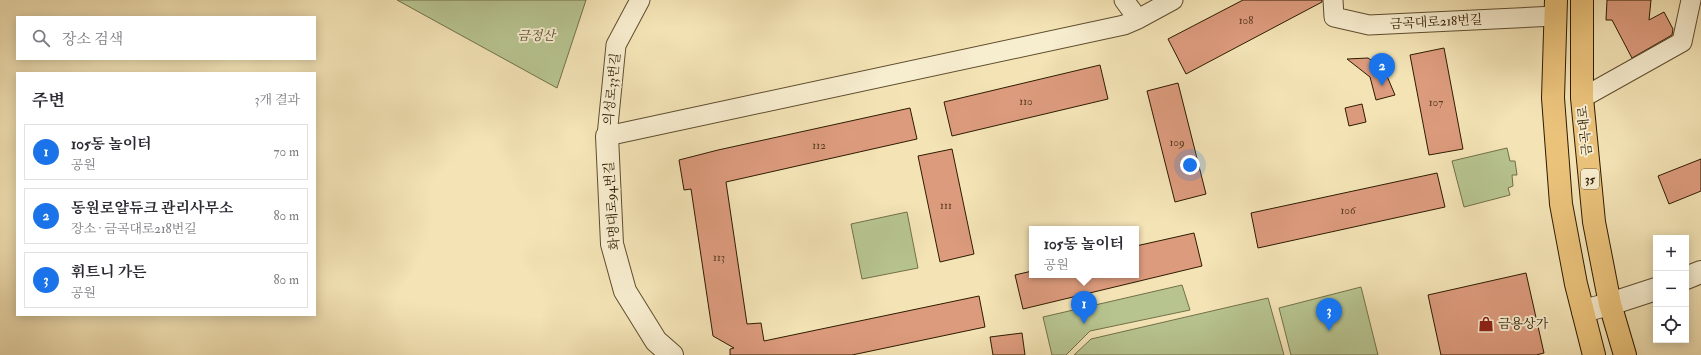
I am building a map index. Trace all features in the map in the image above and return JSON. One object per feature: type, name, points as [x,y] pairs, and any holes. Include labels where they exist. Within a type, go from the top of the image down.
[{"type":"main road","name":"금곡대로","points":[[1582,0],[1582,98],[1594,222],[1610,304],[1625,355]]},
{"type":"main road","points":[[1556,8],[1553,98],[1561,204],[1576,284],[1594,355]]},
{"type":"street","name":"의성로33번길","points":[[607,136],[616,45],[640,0]]},
{"type":"street","points":[[1124,0],[1138,19]]},
{"type":"street","points":[[607,136],[1124,25],[1173,0]]},
{"type":"street","name":"금곡대로218번길","points":[[1333,0],[1334,17],[1369,25],[1556,8]]},
{"type":"street","points":[[1582,98],[1682,42],[1691,0]]},
{"type":"street","name":"화명대로94번길","points":[[607,136],[612,244],[625,291],[656,340],[672,355]]},
{"type":"street","points":[[1689,277],[1701,272]]},
{"type":"street","points":[[1583,311],[1653,290]]},
{"type":"green space","name":"금정산","points":[[397,0],[586,0],[557,88]]},
{"type":"green space","points":[[1507,148],[1510,161],[1515,161],[1517,175],[1512,175],[1513,186],[1508,188],[1510,195],[1464,207],[1452,161]]},
{"type":"green space","points":[[907,212],[918,268],[862,279],[851,224]]},
{"type":"green space","points":[[1182,285],[1190,310],[1090,331],[1066,355],[1052,355],[1043,317]]},
{"type":"green space","points":[[1361,287],[1378,355],[1291,355],[1279,308]]},
{"type":"green space","points":[[1268,298],[1284,355],[1074,355],[1091,339]]},
{"type":"building","points":[[1243,0],[1322,0],[1322,2],[1186,74],[1168,39]]},
{"type":"building","points":[[1607,0],[1651,0],[1649,20],[1664,12],[1673,29],[1672,35],[1632,58],[1612,20],[1606,20]]},
{"type":"building","points":[[1444,48],[1463,149],[1429,155],[1410,55]]},
{"type":"building","points":[[1368,58],[1384,69],[1395,95],[1376,100],[1370,77],[1347,59]]},
{"type":"building","points":[[1100,65],[1108,99],[952,136],[944,102]]},
{"type":"building","points":[[1178,83],[1206,194],[1175,202],[1147,91]]},
{"type":"building","points":[[1362,104],[1366,122],[1349,126],[1345,108]]},
{"type":"building","points":[[910,108],[917,139],[726,182],[747,324],[761,323],[764,341],[979,296],[985,327],[852,355],[730,355],[730,349],[734,348],[713,336],[691,189],[684,190],[679,160]]},
{"type":"building","points":[[952,149],[974,254],[940,262],[918,156]]},
{"type":"building","points":[[1701,159],[1701,191],[1669,204],[1658,176]]},
{"type":"building","points":[[1437,173],[1445,207],[1258,248],[1251,213]]},
{"type":"building","points":[[1194,233],[1202,266],[1023,309],[1015,275],[1029,272],[1029,278],[1139,278],[1139,245]]},
{"type":"building","name":"금용상가","points":[[1526,273],[1544,353],[1536,355],[1441,355],[1428,295]]},
{"type":"building","points":[[1022,333],[1025,355],[993,355],[990,337]]},
{"type":"place","name":"동원로얄듀크 관리사무소","points":[[1382,86]]},
{"type":"place","name":"105동 놀이터","points":[[1084,324]]},
{"type":"place","name":"금용상가","points":[[1486,324]]},
{"type":"place","name":"휘트니 가든","points":[[1329,331]]}]
